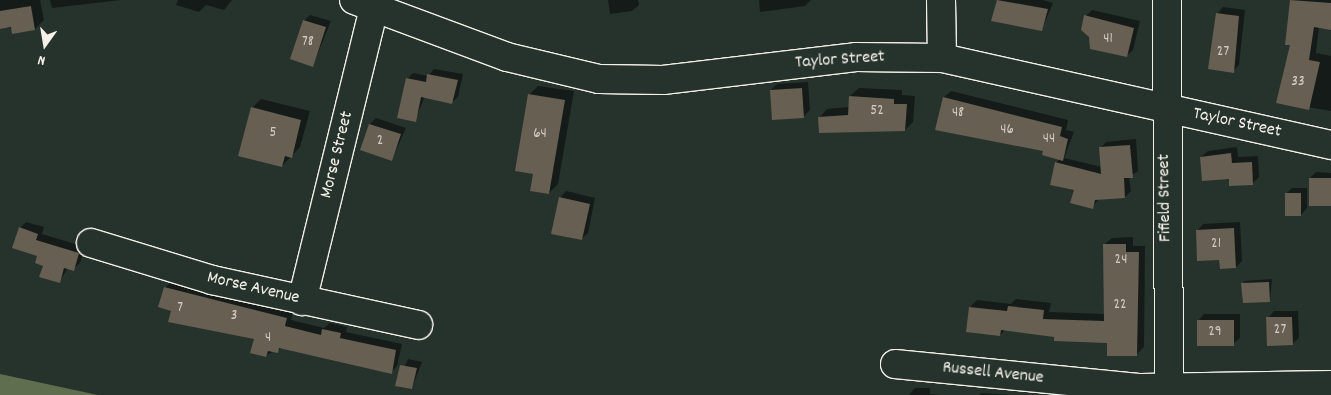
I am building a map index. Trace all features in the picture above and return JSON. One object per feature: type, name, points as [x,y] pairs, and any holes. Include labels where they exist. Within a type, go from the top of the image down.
[{"type":"street","points":[[941,0],[942,58]]},
{"type":"street","name":"Fifield Street","points":[[1167,0],[1165,108],[1169,391]]},
{"type":"street","name":"Taylor Street","points":[[364,4],[540,67],[599,79],[663,80],[856,57],[942,58],[1331,145]]},
{"type":"street","name":"Morse Street","points":[[302,301],[364,4]]},
{"type":"street","name":"Morse Avenue","points":[[91,243],[212,280],[418,325]]},
{"type":"street","name":"Russell Avenue","points":[[895,364],[1169,391],[1331,385]]},
{"type":"green space","points":[[0,374],[98,395],[0,395]]},
{"type":"building","points":[[997,0],[1048,9],[1042,31],[991,21]]},
{"type":"building","points":[[1290,0],[1331,3],[1331,30],[1314,27],[1309,60],[1320,62],[1309,110],[1276,103],[1290,45],[1285,45]]},
{"type":"building","points":[[31,6],[35,30],[12,34],[11,27],[0,29],[0,11]]},
{"type":"building","points":[[1216,13],[1239,16],[1234,73],[1208,69]]},
{"type":"building","points":[[1084,15],[1134,28],[1127,57],[1090,49],[1089,37],[1081,30]]},
{"type":"building","points":[[303,20],[326,27],[313,67],[290,59]]},
{"type":"building","points":[[427,74],[458,80],[452,104],[421,97],[416,122],[397,118],[406,78],[426,82]]},
{"type":"building","points":[[802,88],[804,118],[772,120],[770,90]]},
{"type":"building","points":[[528,94],[565,100],[549,194],[530,191],[533,174],[515,171]]},
{"type":"building","points":[[849,96],[894,99],[894,104],[907,104],[905,131],[819,133],[818,117],[848,115]]},
{"type":"building","points":[[943,97],[1062,127],[1060,136],[1068,139],[1063,161],[1042,155],[1043,151],[935,130]]},
{"type":"building","points":[[251,107],[301,120],[292,158],[285,156],[282,167],[238,156]]},
{"type":"building","points":[[369,124],[401,134],[392,161],[360,150]]},
{"type":"building","points":[[1130,145],[1133,178],[1124,178],[1125,198],[1095,200],[1093,209],[1070,203],[1074,190],[1050,185],[1055,162],[1101,174],[1099,147]]},
{"type":"building","points":[[1231,153],[1232,163],[1252,162],[1253,185],[1229,186],[1229,179],[1202,181],[1200,157]]},
{"type":"building","points":[[1309,178],[1331,178],[1331,206],[1309,206]]},
{"type":"building","points":[[1285,193],[1301,193],[1301,216],[1285,216]]},
{"type":"building","points":[[559,197],[590,204],[582,240],[551,234]]},
{"type":"building","points":[[19,227],[38,234],[36,240],[79,253],[74,271],[64,268],[60,283],[39,277],[43,266],[35,263],[37,256],[12,248]]},
{"type":"building","points":[[1234,228],[1236,268],[1220,269],[1219,260],[1197,261],[1196,230]]},
{"type":"building","points":[[1103,244],[1126,244],[1126,252],[1139,252],[1137,356],[1107,356],[1107,343],[1054,341],[1054,337],[1001,330],[1000,336],[966,332],[969,307],[1007,311],[1008,306],[1044,310],[1043,319],[1104,321]]},
{"type":"building","points":[[1269,282],[1270,302],[1243,303],[1241,283]]},
{"type":"building","points":[[164,287],[287,318],[285,326],[321,335],[322,329],[341,333],[340,338],[396,350],[392,374],[279,348],[278,353],[268,351],[266,357],[250,353],[254,339],[168,322],[171,311],[158,307]]},
{"type":"building","points":[[1266,317],[1292,317],[1293,345],[1267,346]]},
{"type":"building","points":[[1197,320],[1234,320],[1234,346],[1197,346]]},
{"type":"building","points":[[400,365],[417,368],[412,389],[395,386]]}]
